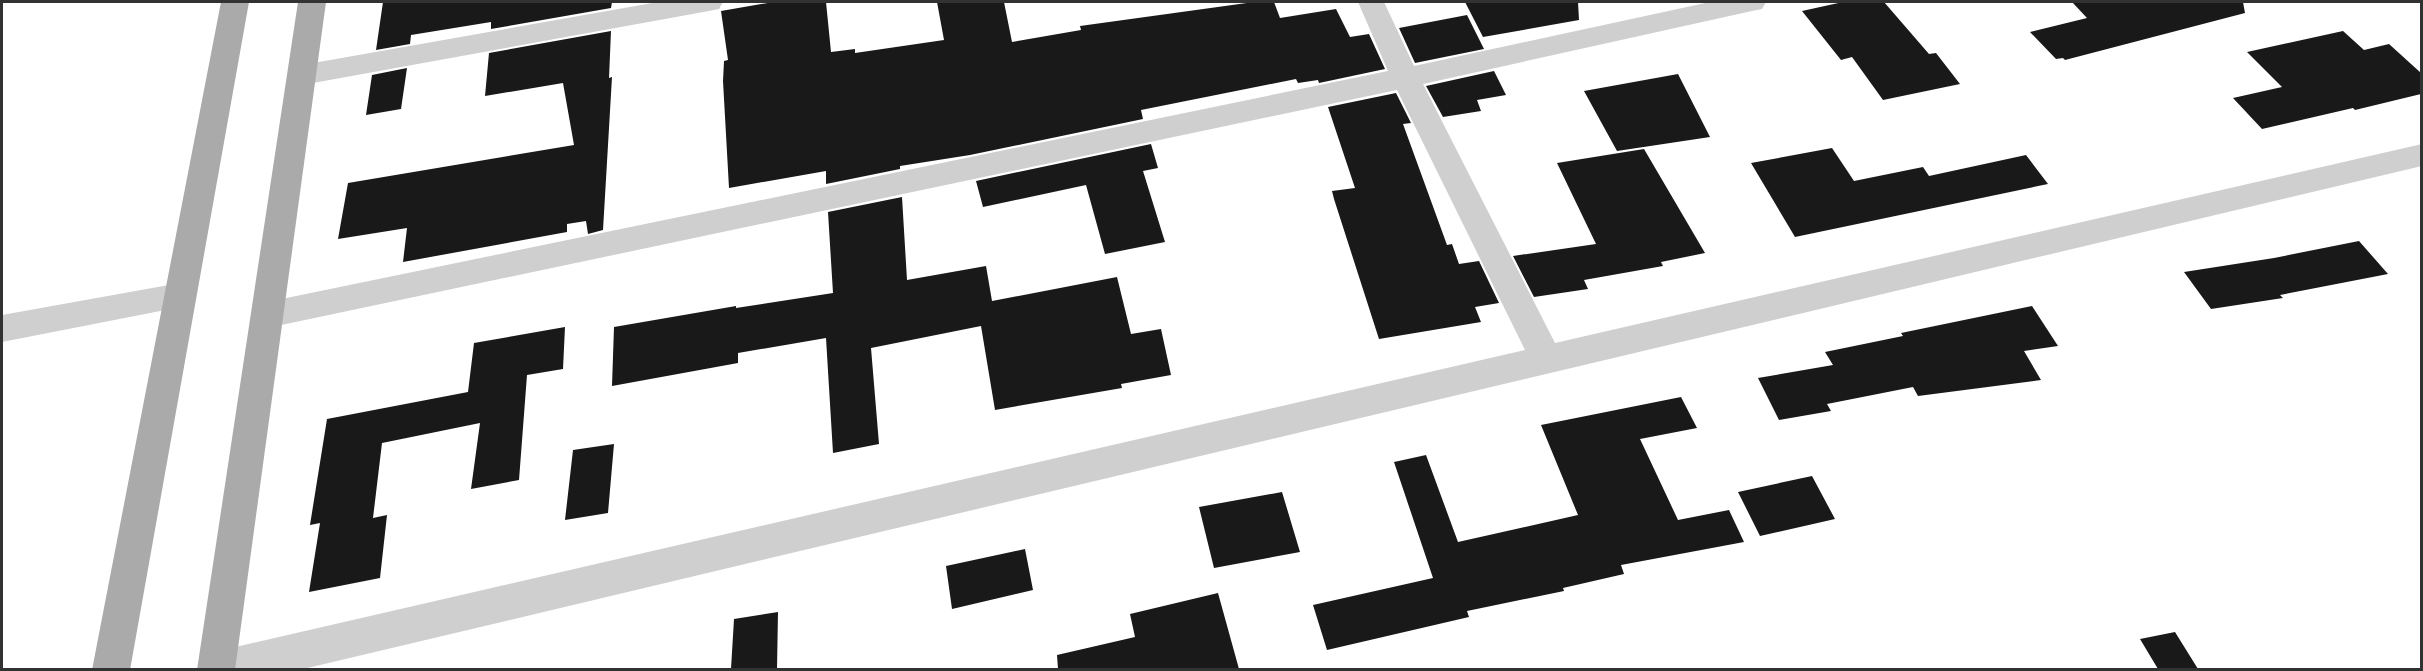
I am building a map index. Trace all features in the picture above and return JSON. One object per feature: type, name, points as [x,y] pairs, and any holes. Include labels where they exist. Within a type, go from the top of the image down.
[{"type":"main road","points":[[111,669],[235,2]]},
{"type":"main road","points":[[217,669],[312,2]]},
{"type":"street","points":[[302,75],[709,2]]},
{"type":"street","points":[[1371,2],[1406,78],[1546,359]]},
{"type":"street","points":[[267,315],[1406,78],[1752,2]]},
{"type":"street","points":[[217,669],[2421,155]]},
{"type":"street","points":[[2,329],[180,296]]},
{"type":"building","points":[[383,2],[612,2],[611,8],[491,29],[491,22],[411,35],[410,44],[376,50]]},
{"type":"building","points":[[773,2],[826,2],[831,52],[855,49],[855,53],[944,40],[937,2],[1004,2],[1012,42],[1081,30],[1080,26],[1254,2],[1274,2],[1280,18],[1336,9],[1350,37],[1369,34],[1385,69],[1319,83],[1318,80],[1298,83],[1296,79],[1141,110],[1143,119],[970,155],[900,166],[900,169],[826,184],[826,171],[729,188],[723,81],[724,61],[728,60],[721,11]]},
{"type":"building","points":[[1465,2],[1578,2],[1579,20],[1483,37]]},
{"type":"building","points":[[1843,2],[1884,2],[1929,54],[1936,53],[1960,84],[1883,100],[1852,57],[1841,60],[1802,11]]},
{"type":"building","points":[[2072,2],[2243,2],[2245,13],[2065,60],[2056,59],[2030,32],[2087,18]]},
{"type":"building","points":[[1467,15],[1484,49],[1415,63],[1399,28]]},
{"type":"building","points":[[611,31],[609,78],[612,77],[603,230],[588,234],[586,221],[567,224],[567,232],[403,262],[407,228],[338,239],[348,183],[574,145],[563,83],[485,96],[489,53]]},
{"type":"building","points":[[2343,31],[2364,50],[2389,44],[2421,73],[2421,94],[2262,129],[2233,98],[2282,87],[2247,52]]},
{"type":"building","points":[[407,68],[401,109],[366,115],[372,75]]},
{"type":"building","points":[[1494,71],[1506,95],[1477,100],[1481,111],[1443,117],[1426,86]]},
{"type":"building","points":[[1678,74],[1710,137],[1617,151],[1584,91]]},
{"type":"building","points":[[1396,93],[1411,123],[1403,124],[1447,245],[1452,244],[1459,264],[1479,261],[1499,303],[1475,307],[1481,322],[1379,339],[1332,191],[1355,188],[1328,107]]},
{"type":"building","points":[[1151,144],[1158,168],[1143,171],[1165,242],[1105,254],[1086,185],[983,207],[976,181]]},
{"type":"building","points":[[1832,148],[1854,181],[1923,167],[1929,176],[2026,155],[2048,184],[1795,237],[1751,163]]},
{"type":"building","points":[[1644,149],[1705,253],[1661,262],[1663,266],[1584,280],[1588,289],[1534,297],[1513,256],[1596,244],[1557,163]]},
{"type":"building","points":[[902,197],[907,280],[986,266],[992,301],[1117,277],[1131,334],[1161,329],[1171,375],[1121,384],[1122,388],[995,410],[981,326],[871,348],[879,444],[833,453],[826,338],[738,353],[738,363],[612,386],[614,327],[736,306],[736,308],[833,293],[828,212]]},
{"type":"building","points":[[2359,241],[2388,274],[2280,295],[2283,298],[2211,309],[2184,272],[2274,258]]},
{"type":"building","points":[[2032,306],[2058,346],[2024,351],[2041,380],[1918,396],[1913,387],[1827,404],[1831,411],[1779,420],[1758,378],[1833,365],[1825,352],[1903,336],[1901,333]]},
{"type":"building","points":[[565,327],[563,369],[527,375],[519,480],[471,489],[480,423],[382,443],[373,518],[387,515],[380,578],[309,592],[320,523],[310,525],[327,419],[468,392],[474,343]]},
{"type":"building","points":[[1681,397],[1697,428],[1640,439],[1678,520],[1729,510],[1744,542],[1621,565],[1624,574],[1563,588],[1564,591],[1467,611],[1469,617],[1327,650],[1313,605],[1433,578],[1394,462],[1426,455],[1458,542],[1578,515],[1541,425]]},
{"type":"building","points":[[614,444],[608,513],[565,520],[573,450]]},
{"type":"building","points":[[1812,476],[1835,519],[1760,536],[1738,492]]},
{"type":"building","points":[[1282,492],[1300,552],[1214,568],[1199,507]]},
{"type":"building","points":[[1025,549],[1033,590],[952,609],[946,566]]},
{"type":"building","points":[[1218,593],[1239,669],[1058,669],[1057,655],[1135,637],[1130,614]]},
{"type":"building","points":[[778,612],[777,669],[731,669],[734,619]]},
{"type":"building","points":[[2175,632],[2198,669],[2158,669],[2140,639]]}]
